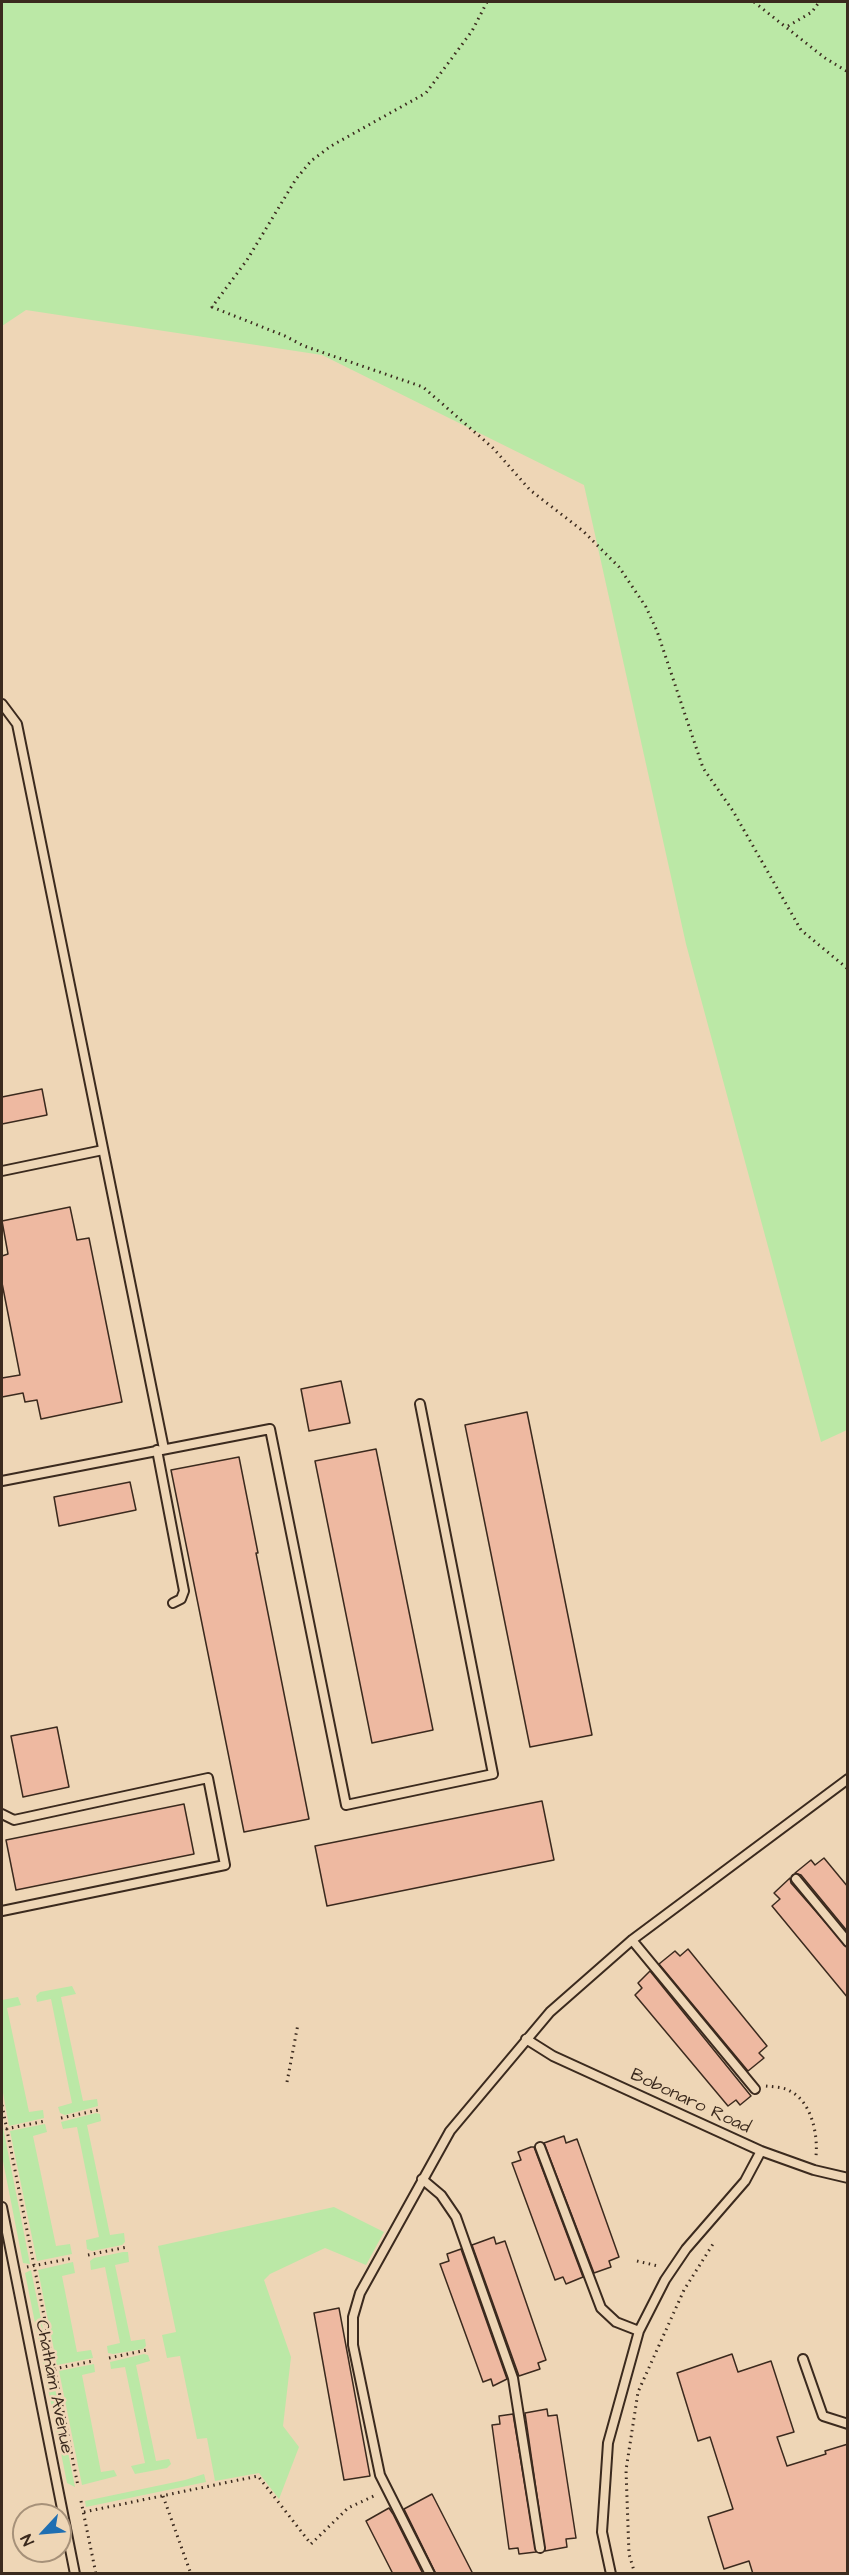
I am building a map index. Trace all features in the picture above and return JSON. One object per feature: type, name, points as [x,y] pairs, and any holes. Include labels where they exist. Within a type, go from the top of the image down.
[{"type":"lane","points":[[2,704],[17,724],[103,1150],[160,1449],[184,1591],[181,1599],[173,1603]]},
{"type":"lane","points":[[2,1171],[103,1150]]},
{"type":"lane","points":[[2,1481],[270,1429],[346,1804],[493,1774],[420,1404]]},
{"type":"lane","points":[[2,1814],[15,1820],[208,1778],[225,1865],[2,1911]]},
{"type":"lane","points":[[430,2574],[380,2475],[353,2345],[353,2318],[360,2293],[450,2131],[550,2012],[632,1940],[848,1779]]},
{"type":"lane","points":[[796,1879],[848,1942]]},
{"type":"lane","points":[[632,1940],[755,2089]]},
{"type":"lane","name":"Bobonaro Road","points":[[526,2039],[553,2056],[761,2151],[814,2170],[848,2178]]},
{"type":"lane","points":[[540,2147],[601,2308],[616,2322],[639,2331]]},
{"type":"lane","points":[[611,2574],[602,2532],[608,2443],[639,2331],[670,2272],[686,2249],[745,2181],[761,2151]]},
{"type":"lane","points":[[422,2179],[441,2195],[456,2217],[513,2378],[540,2548]]},
{"type":"lane","name":"Chatham Avenue","points":[[2,2207],[75,2574]]},
{"type":"lane","points":[[803,2359],[823,2416],[848,2424]]},
{"type":"path","points":[[487,2],[472,31],[426,93],[330,146],[311,161],[296,179],[247,260],[212,307],[304,346],[423,387],[493,448],[530,490],[583,531],[619,567],[646,607],[657,631],[703,768],[733,811],[801,930],[848,969]]},
{"type":"path","points":[[754,2],[825,58],[848,72]]},
{"type":"path","points":[[788,27],[812,12],[819,2]]},
{"type":"path","points":[[287,2082],[298,2024]]},
{"type":"path","points":[[2,2105],[78,2486]]},
{"type":"path","points":[[61,2118],[99,2110]]},
{"type":"path","points":[[6,2129],[45,2121]]},
{"type":"path","points":[[635,2574],[629,2554],[626,2470],[638,2392],[684,2290],[713,2244]]},
{"type":"path","points":[[88,2255],[127,2247]]},
{"type":"path","points":[[14,2270],[73,2258]]},
{"type":"path","points":[[109,2358],[147,2350]]},
{"type":"path","points":[[54,2369],[93,2361]]},
{"type":"path","points":[[84,2512],[258,2476],[311,2544],[348,2508],[387,2491]]},
{"type":"path","points":[[163,2496],[191,2574]]},
{"type":"path","points":[[81,2501],[96,2574]]},
{"type":"green space","points":[[2,2],[847,2],[847,1430],[821,1442],[686,944],[584,485],[322,355],[26,310],[2,326]]},
{"type":"green space","points":[[72,1986],[76,1994],[61,1997],[83,2101],[97,2099],[98,2106],[65,2115],[60,2113],[58,2107],[72,2103],[51,1999],[37,2002],[36,1996],[40,1992]]},
{"type":"green space","points":[[18,1997],[21,2005],[7,2008],[29,2112],[43,2110],[44,2118],[9,2126],[2,2087],[2,2000]]},
{"type":"green space","points":[[100,2114],[101,2121],[87,2125],[110,2235],[124,2233],[125,2242],[122,2245],[92,2251],[87,2249],[86,2240],[99,2237],[77,2127],[63,2129],[61,2122]]},
{"type":"green space","points":[[2,2122],[30,2264],[23,2263],[2,2156]]},
{"type":"green space","points":[[45,2124],[47,2132],[33,2136],[56,2246],[70,2244],[72,2254],[37,2261],[10,2131]]},
{"type":"green space","points":[[334,2207],[384,2232],[366,2265],[325,2248],[270,2274],[264,2280],[291,2357],[283,2426],[299,2447],[279,2499],[259,2473],[215,2481],[207,2438],[197,2439],[180,2356],[167,2358],[162,2335],[176,2332],[158,2246]]},
{"type":"green space","points":[[128,2252],[129,2262],[115,2265],[131,2341],[145,2339],[146,2346],[143,2349],[113,2354],[108,2353],[107,2346],[120,2343],[105,2267],[91,2270],[90,2261],[94,2258]]},
{"type":"green space","points":[[73,2262],[75,2273],[62,2276],[77,2352],[91,2350],[93,2358],[57,2365],[38,2270]]},
{"type":"green space","points":[[31,2270],[75,2487],[67,2483],[25,2273]]},
{"type":"green space","points":[[148,2355],[150,2361],[136,2365],[156,2461],[169,2459],[171,2464],[167,2468],[135,2474],[131,2466],[145,2463],[125,2367],[111,2369],[110,2362]]},
{"type":"green space","points":[[94,2364],[95,2372],[82,2375],[101,2472],[114,2470],[117,2476],[82,2485],[59,2371]]},
{"type":"green space","points":[[204,2474],[206,2482],[86,2507],[85,2501]]},
{"type":"building","points":[[42,1089],[47,1115],[2,1124],[2,1097]]},
{"type":"building","points":[[70,1207],[77,1240],[89,1238],[122,1402],[41,1419],[37,1400],[25,1402],[23,1393],[2,1397],[2,1378],[20,1375],[2,1283],[2,1256],[8,1254],[2,1221]]},
{"type":"building","points":[[341,1381],[350,1423],[309,1431],[301,1389]]},
{"type":"building","points":[[527,1412],[592,1735],[530,1747],[465,1425]]},
{"type":"building","points":[[376,1449],[433,1730],[372,1743],[315,1461]]},
{"type":"building","points":[[239,1457],[309,1819],[244,1832],[171,1470]]},
{"type":"building","points":[[130,1482],[136,1510],[59,1526],[54,1497]]},
{"type":"building","points":[[57,1727],[69,1787],[23,1797],[11,1736]]},
{"type":"building","points":[[542,1801],[554,1860],[327,1906],[315,1846]]},
{"type":"building","points":[[184,1804],[194,1854],[16,1890],[6,1840]]},
{"type":"building","points":[[824,1858],[848,1887],[848,1932],[801,1875],[795,1873],[811,1860],[815,1865]]},
{"type":"building","points":[[790,1878],[791,1883],[848,1948],[848,1998],[772,1906],[780,1899],[774,1893]]},
{"type":"building","points":[[688,1949],[767,2046],[759,2053],[764,2058],[748,2071],[659,1964],[675,1951],[680,1956]]},
{"type":"building","points":[[650,1971],[751,2096],[740,2105],[736,2100],[728,2106],[635,1995],[642,1988],[638,1983]]},
{"type":"building","points":[[564,2136],[566,2143],[577,2139],[619,2257],[609,2261],[611,2267],[594,2273],[544,2143]]},
{"type":"building","points":[[534,2147],[583,2277],[566,2284],[563,2277],[555,2280],[512,2163],[521,2160],[518,2152]]},
{"type":"building","points":[[494,2237],[496,2244],[505,2241],[546,2360],[538,2363],[540,2369],[519,2376],[472,2245]]},
{"type":"building","points":[[461,2249],[507,2379],[493,2386],[491,2379],[483,2382],[440,2264],[449,2261],[447,2254]]},
{"type":"building","points":[[339,2308],[370,2476],[344,2480],[314,2313]]},
{"type":"building","points":[[732,2354],[738,2372],[771,2361],[794,2432],[777,2437],[787,2466],[826,2454],[825,2451],[848,2444],[848,2574],[753,2574],[749,2561],[724,2569],[708,2517],[733,2509],[710,2437],[698,2441],[677,2373]]},
{"type":"building","points":[[547,2409],[548,2416],[557,2415],[576,2538],[566,2539],[567,2547],[545,2551],[525,2413]]},
{"type":"building","points":[[513,2414],[536,2552],[519,2554],[518,2548],[509,2549],[492,2425],[500,2424],[499,2416]]},
{"type":"building","points":[[432,2494],[473,2574],[436,2574],[404,2509]]},
{"type":"building","points":[[389,2508],[423,2574],[393,2574],[366,2521]]}]
